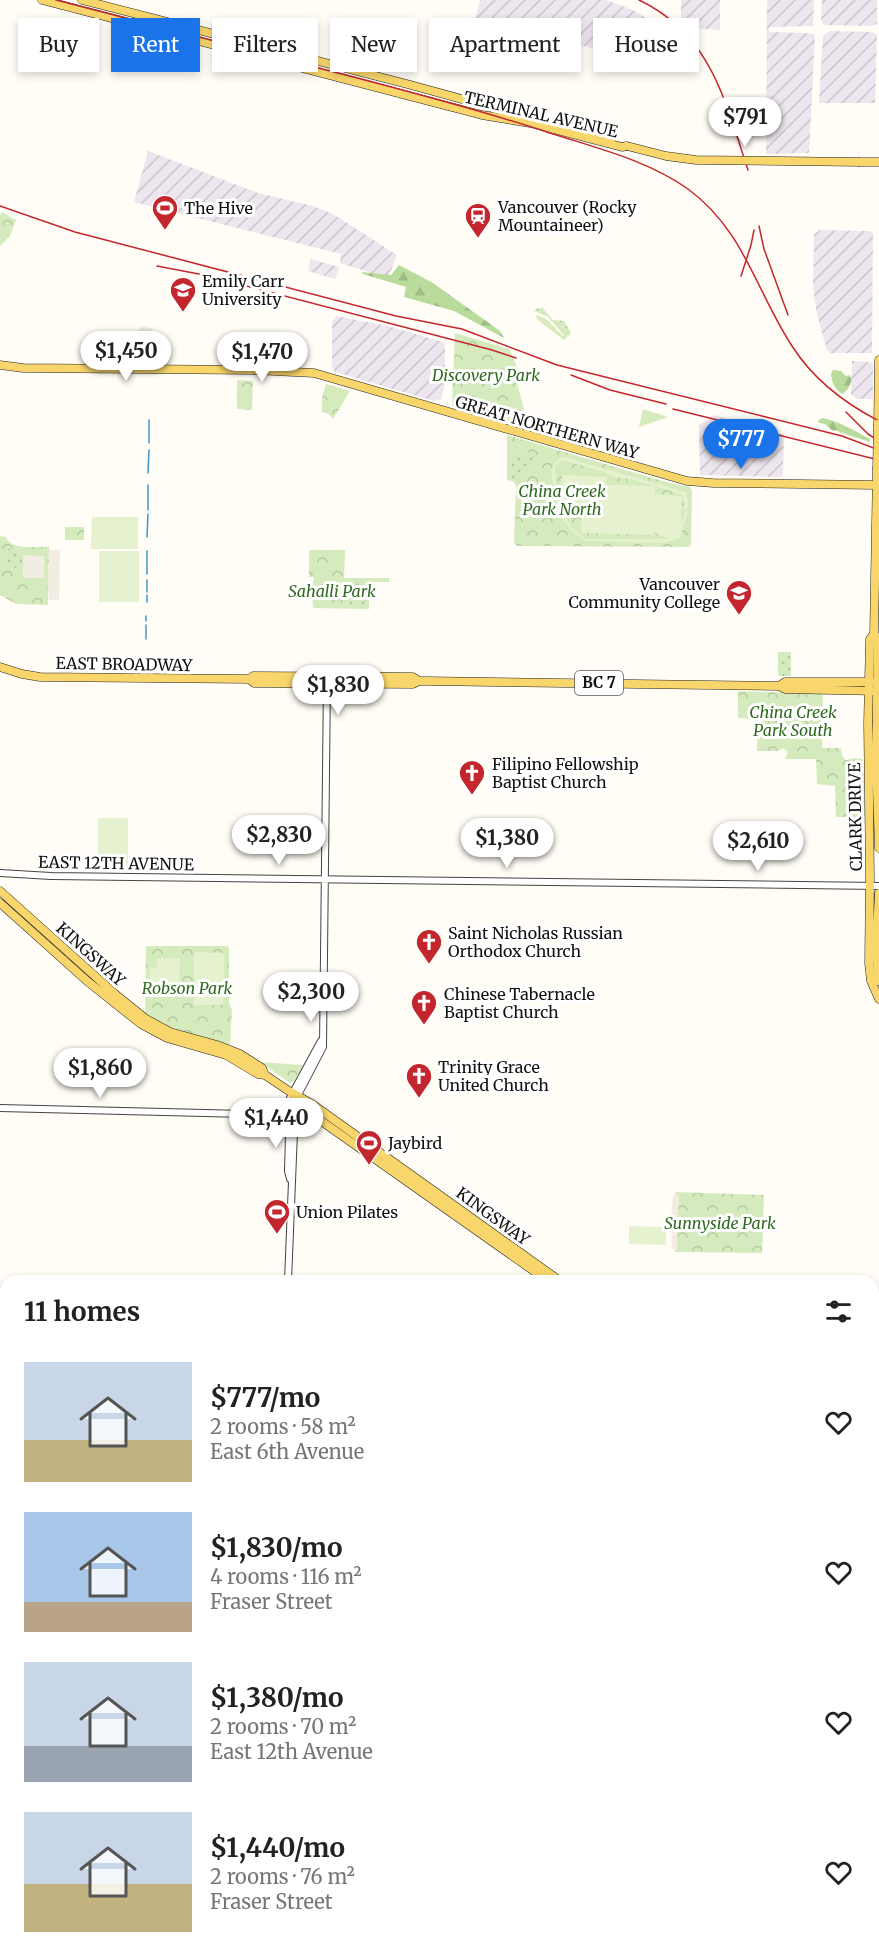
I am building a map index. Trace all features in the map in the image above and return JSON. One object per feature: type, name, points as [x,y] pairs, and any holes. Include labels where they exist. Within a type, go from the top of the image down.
[{"type":"main road","name":"TERMINAL AVENUE","points":[[42,0],[482,115],[530,123],[622,147],[627,146]]},
{"type":"main road","name":"TERMINAL AVENUE","points":[[82,0],[428,89],[624,143],[627,146]]},
{"type":"main road","points":[[627,146],[666,156],[696,160],[879,162]]},
{"type":"main road","name":"CLARK DRIVE","points":[[879,360],[874,634],[870,639],[875,687],[879,848]]},
{"type":"main road","name":"GREAT NORTHERN WAY","points":[[0,365],[23,368],[255,370],[314,373],[670,477],[695,482],[877,485]]},
{"type":"main road","name":"EAST BROADWAY","points":[[0,667],[40,677],[249,679],[253,676],[327,680],[413,677],[419,681],[778,686],[785,689],[875,687]]},
{"type":"main road","name":"CLARK DRIVE","points":[[875,687],[875,886],[869,970],[873,988],[879,999]]},
{"type":"main road","name":"KINGSWAY","points":[[0,891],[144,1018],[170,1032],[231,1050],[262,1068],[265,1075]]},
{"type":"main road","points":[[879,893],[876,961],[879,981]]},
{"type":"main road","name":"KINGSWAY","points":[[0,903],[87,981],[141,1024],[167,1038],[226,1055],[258,1074],[265,1075],[551,1275]]},
{"type":"main road","name":"KINGSWAY","points":[[295,1096],[315,1116],[540,1275]]},
{"type":"main road","points":[[294,1125],[303,1117],[315,1116]]},
{"type":"street","points":[[288,1275],[290,1180],[288,1115],[321,1041],[327,680]]},
{"type":"street","name":"EAST 12TH AVENUE","points":[[0,873],[875,886]]},
{"type":"street","points":[[290,1180],[293,1171],[295,1096]]},
{"type":"street","points":[[0,1108],[288,1115]]},
{"type":"shaded area","points":[[480,0],[606,0],[633,10],[646,18],[593,18],[593,48],[581,45],[581,18],[476,18]]},
{"type":"shaded area","points":[[681,0],[720,0],[720,30],[699,28],[699,18],[681,18]]},
{"type":"shaded area","points":[[767,0],[814,0],[813,26],[769,27],[769,32],[806,33],[815,36],[809,153],[766,154]]},
{"type":"shaded area","points":[[822,0],[877,0],[877,24],[871,26],[823,25]]},
{"type":"shaded area","points":[[830,31],[872,32],[877,35],[875,103],[819,103],[823,36]]},
{"type":"shaded area","points":[[148,151],[258,193],[313,206],[333,214],[397,255],[388,278],[340,263],[341,254],[134,202]]},
{"type":"shaded area","points":[[820,230],[870,231],[873,233],[872,353],[831,353],[827,350],[817,315],[813,287],[814,234]]},
{"type":"shaded area","points":[[311,259],[339,267],[335,279],[308,271]]},
{"type":"shaded area","points":[[336,316],[388,326],[443,342],[445,383],[441,399],[434,401],[335,372],[332,366],[332,322]]},
{"type":"shaded area","points":[[147,326],[147,328],[152,328],[152,345],[158,346],[156,356],[143,357],[140,354],[136,338],[137,335],[140,336],[138,333],[140,327]]},
{"type":"shaded area","points":[[852,361],[873,364],[873,399],[857,399],[851,394]]},
{"type":"shaded area","points":[[713,415],[784,435],[783,476],[700,475],[699,426]]},
{"type":"shaded area","points":[[49,550],[60,550],[59,600],[49,600]]},
{"type":"shaded area","points":[[23,555],[44,556],[44,578],[23,578]]},
{"type":"shaded area","points":[[673,1195],[679,1195],[677,1250],[672,1249]]},
{"type":"green space","points":[[2,212],[16,220],[10,236],[0,246],[0,215]]},
{"type":"green space","points":[[399,265],[433,283],[500,331],[504,338],[454,311],[404,297],[406,287],[362,272],[391,275]]},
{"type":"green space","points":[[542,307],[553,320],[564,321],[571,333],[564,340],[538,320],[535,315],[545,318],[564,335],[547,316],[534,311]]},
{"type":"green space","name":"Discovery Park","points":[[455,333],[509,349],[520,374],[517,383],[529,429],[452,406]]},
{"type":"green space","points":[[833,370],[841,371],[852,378],[849,387],[842,394],[833,383],[831,374]]},
{"type":"green space","points":[[237,380],[253,381],[252,410],[237,409]]},
{"type":"green space","points":[[326,384],[350,391],[333,419],[329,414],[322,412],[322,398]]},
{"type":"green space","points":[[643,409],[668,417],[639,427]]},
{"type":"green space","points":[[822,418],[847,427],[870,439],[870,442],[836,430],[833,431],[825,424],[819,423],[818,421]]},
{"type":"green space","name":"China Creek Park North","points":[[507,435],[690,487],[692,491],[691,545],[688,547],[517,546],[514,542],[516,486],[513,481],[507,480]]},
{"type":"green space","points":[[531,451],[538,462],[519,472],[516,480],[508,477],[509,463]]},
{"type":"green space","points":[[567,458],[686,492],[687,510],[680,538],[664,543],[587,541],[581,538],[567,525],[558,507],[552,474],[554,464],[557,461]],"holes":[[[562,460],[606,472],[616,478],[631,479],[655,486],[606,485],[607,477],[562,476],[562,502],[569,518],[581,516],[581,533],[653,535],[654,532],[671,539],[586,539],[571,528],[557,498],[555,466]],[[655,486],[683,495],[685,514],[681,522],[682,497],[655,494]]]},
{"type":"green space","points":[[92,517],[138,517],[138,549],[91,549]]},
{"type":"green space","points":[[65,527],[84,527],[84,540],[65,540]]},
{"type":"green space","points":[[0,536],[6,537],[18,546],[49,547],[48,605],[16,604],[0,595]]},
{"type":"green space","points":[[8,549],[22,550],[23,568],[6,567]]},
{"type":"green space","name":"Sahalli Park","points":[[309,550],[345,550],[344,578],[389,578],[389,582],[369,582],[369,609],[313,608],[314,577],[309,577]]},
{"type":"green space","points":[[99,551],[139,551],[139,602],[99,602]]},
{"type":"green space","points":[[349,581],[369,582],[369,607],[348,606]]},
{"type":"green space","points":[[778,652],[791,652],[791,676],[778,676]]},
{"type":"green space","name":"China Creek Park South","points":[[738,691],[823,694],[822,748],[841,748],[842,756],[846,760],[863,759],[865,816],[836,817],[835,786],[817,784],[816,759],[785,759],[788,752],[783,748],[778,751],[757,751],[757,719],[738,718]]},
{"type":"green space","points":[[797,723],[805,726],[810,740],[806,737],[799,741],[792,736],[792,729],[787,724],[793,727]]},
{"type":"green space","points":[[98,818],[128,818],[128,868],[98,868]]},
{"type":"green space","name":"Robson Park","points":[[146,946],[229,947],[229,1003],[232,1010],[230,1045],[175,1030],[145,1014]]},
{"type":"green space","points":[[194,952],[224,953],[223,1005],[194,1005]]},
{"type":"green space","points":[[157,958],[180,958],[179,991],[150,991],[150,968],[157,968]]},
{"type":"green space","points":[[260,1062],[301,1065],[302,1067],[290,1083]]},
{"type":"green space","name":"Sunnyside Park","points":[[675,1192],[764,1195],[762,1253],[675,1252]]},
{"type":"green space","points":[[629,1226],[666,1227],[666,1245],[629,1244]]},
{"type":"waterway","points":[[149,420],[149,443]]},
{"type":"waterway","points":[[148,473],[149,450]]},
{"type":"waterway","points":[[148,485],[148,510]]},
{"type":"waterway","points":[[147,537],[148,514]]},
{"type":"waterway","points":[[147,551],[147,574]]},
{"type":"waterway","points":[[147,580],[147,592]]},
{"type":"waterway","points":[[147,595],[147,602]]},
{"type":"waterway","points":[[146,616],[146,621]]},
{"type":"waterway","points":[[146,625],[146,639]]},
{"type":"railway","points":[[56,0],[460,106],[600,148],[655,170],[688,189],[723,223],[748,262],[779,325],[800,358],[830,389],[879,421]]},
{"type":"railway","points":[[639,0],[663,14],[683,31],[699,51],[722,95],[748,170]]},
{"type":"railway","points":[[0,206],[75,232],[396,316],[462,329],[557,365],[842,436],[879,450]]},
{"type":"railway","points":[[759,226],[764,249],[788,315]]},
{"type":"railway","points":[[741,276],[754,230]]},
{"type":"railway","points":[[157,266],[204,275],[516,358]]},
{"type":"railway","points":[[571,375],[610,390],[666,404]]},
{"type":"railway","points":[[673,409],[879,460]]},
{"type":"railway","points":[[846,412],[868,434],[879,441]]},
{"type":"place","name":"The Hive","points":[[165,231]]},
{"type":"place","name":"Vancouver (Rocky Mountaineer)","points":[[478,239]]},
{"type":"place","name":"Emily Carr University","points":[[183,313]]},
{"type":"place","name":"Vancouver Community College","points":[[739,616]]},
{"type":"place","name":"Filipino Fellowship Baptist Church","points":[[472,796]]},
{"type":"place","name":"Saint Nicholas Russian Orthodox Church","points":[[429,965]]},
{"type":"place","name":"Chinese Tabernacle Baptist Church","points":[[424,1026]]},
{"type":"place","name":"Trinity Grace United Church","points":[[419,1099]]},
{"type":"place","name":"Jaybird","points":[[369,1166]]},
{"type":"place","name":"Union Pilates","points":[[277,1235]]}]
